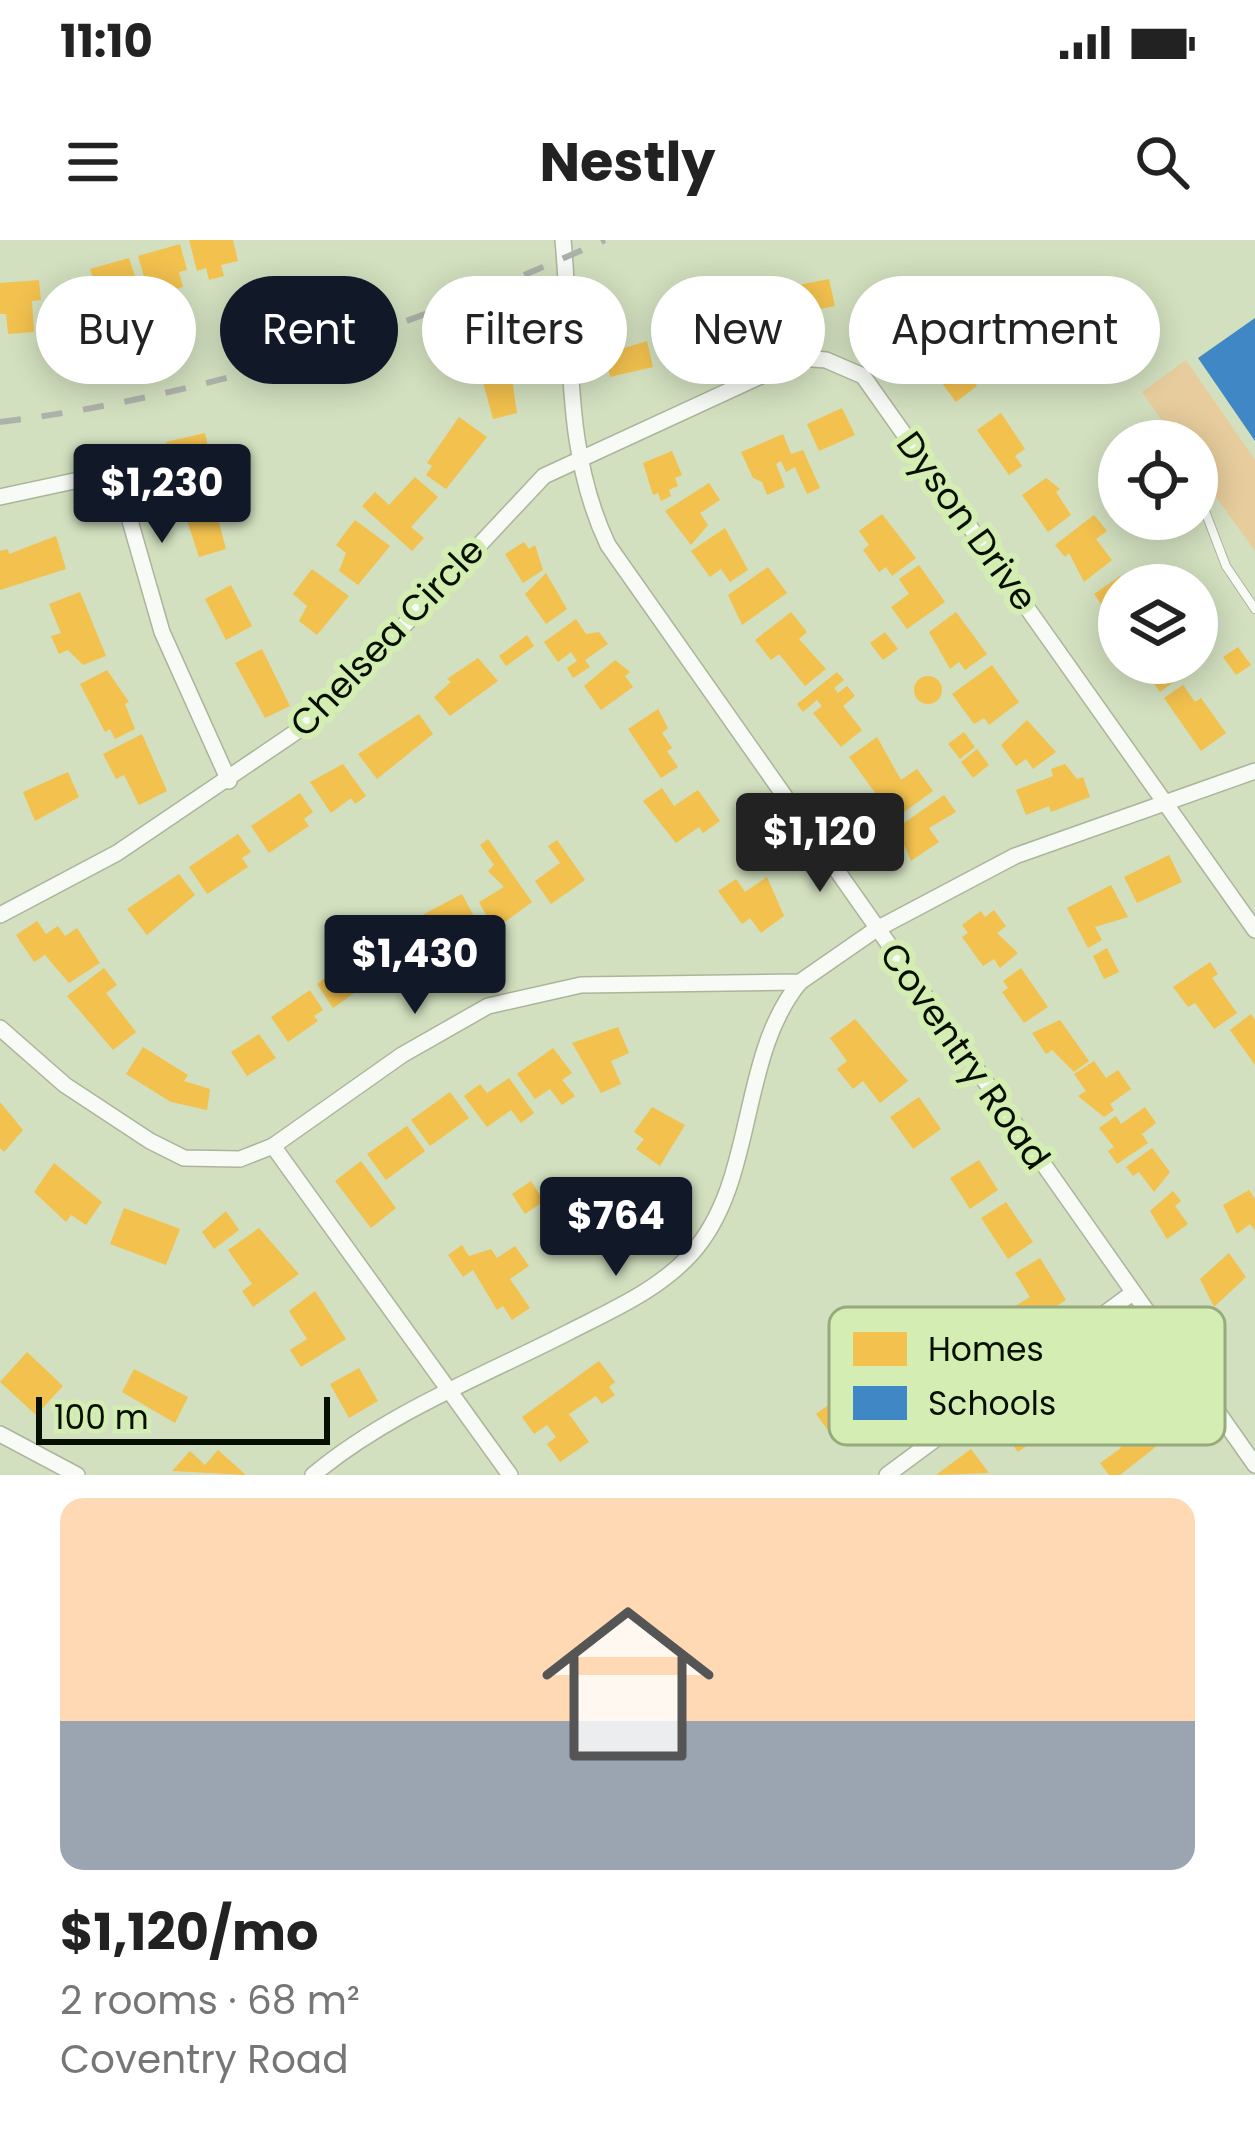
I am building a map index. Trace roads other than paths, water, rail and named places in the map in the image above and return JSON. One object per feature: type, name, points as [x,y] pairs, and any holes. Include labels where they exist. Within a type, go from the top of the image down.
[{"type":"street","name":"Coventry Road","points":[[563,240],[579,458],[598,523],[615,557],[1140,1307]]},
{"type":"street","name":"Dyson Drive","points":[[579,458],[800,358],[826,360],[863,376],[1168,800],[1255,930]]},
{"type":"street","name":"Chelsea Circle","points":[[0,915],[117,853],[318,717],[530,487],[579,458]]},
{"type":"street","points":[[0,497],[116,472],[162,632],[229,781]]},
{"type":"street","points":[[313,1475],[379,1428],[631,1300],[694,1250],[729,1174],[775,1019],[800,982],[875,930],[1015,856],[1255,771]]},
{"type":"street","points":[[0,1028],[92,1105],[184,1158],[240,1159],[273,1147],[402,1054],[459,1020],[519,995],[581,985],[800,982]]},
{"type":"street","points":[[273,1147],[510,1475]]},
{"type":"street","points":[[1113,1307],[1131,1294]]},
{"type":"street","name":"Coventry Road","points":[[1225,1424],[1255,1465]]},
{"type":"street","points":[[0,1434],[77,1475]]},
{"type":"street","points":[[886,1475],[927,1445]]},
{"type":"lane","points":[[1216,540],[1226,566],[1255,609]]},
{"type":"railway","points":[[0,422],[157,395],[309,354],[458,301],[605,240]]}]
